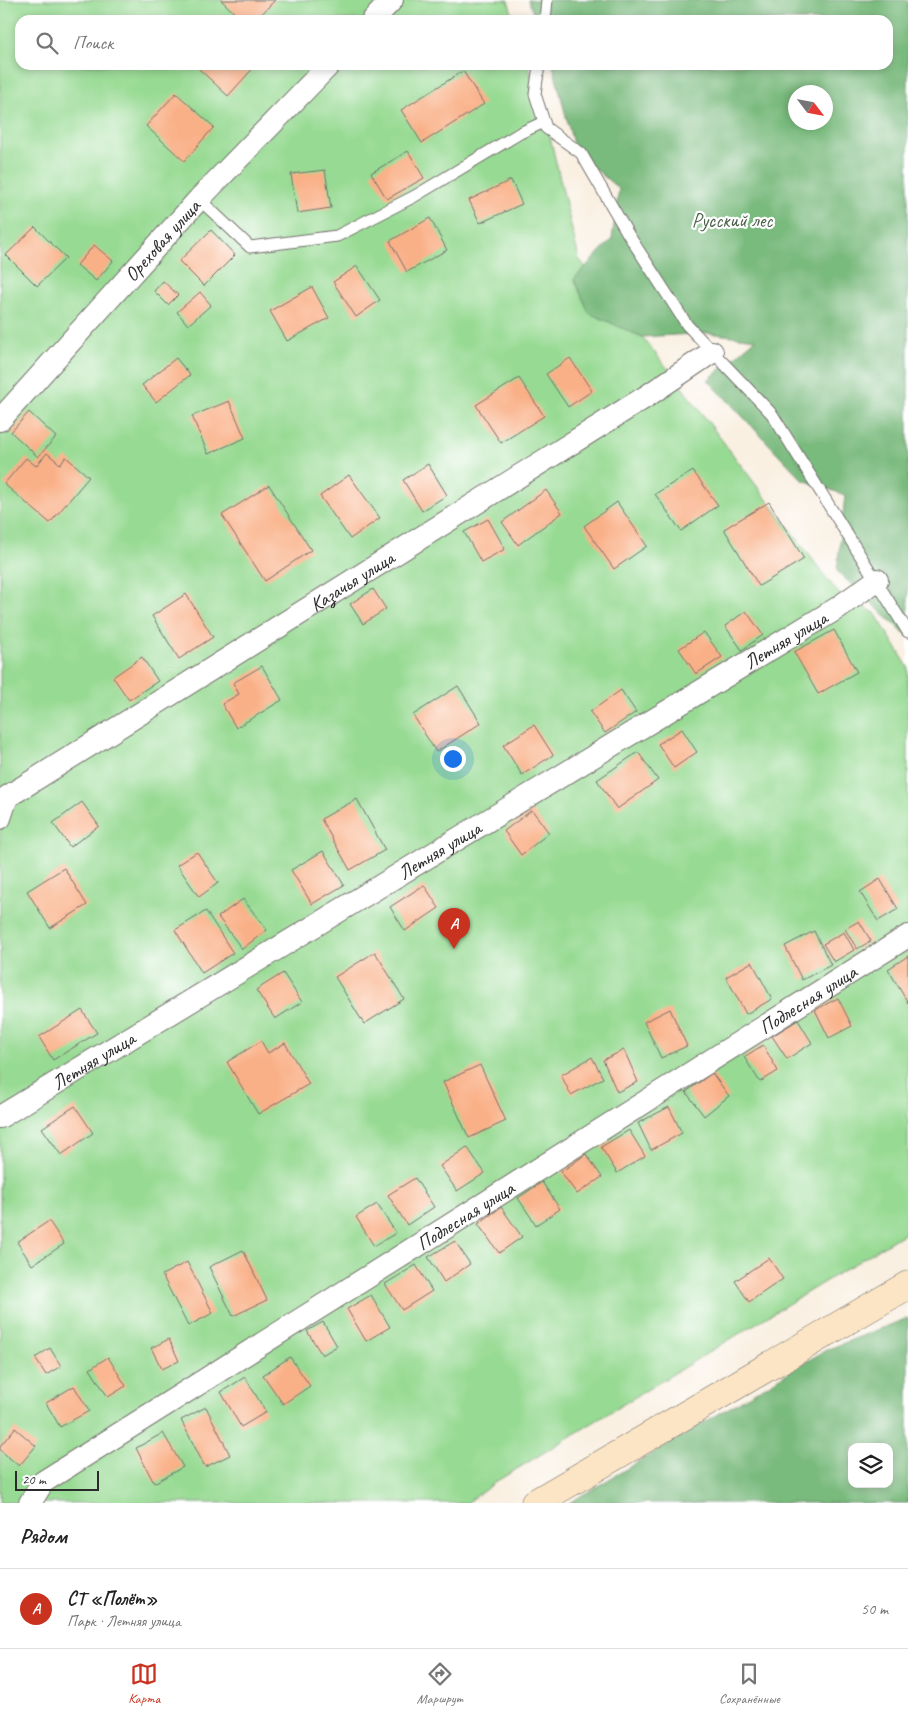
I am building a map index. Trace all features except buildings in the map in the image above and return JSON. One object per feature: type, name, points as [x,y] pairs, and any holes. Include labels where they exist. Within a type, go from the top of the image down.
[{"type":"main road","points":[[535,1503],[908,1285]]},
{"type":"street","points":[[378,15],[392,0]]},
{"type":"street","name":"Ореховая улица","points":[[0,420],[199,199],[324,70]]},
{"type":"street","name":"Казачья улица","points":[[0,818],[7,796],[647,396],[712,352]]},
{"type":"street","name":"Летняя улица","points":[[0,1117],[836,609],[876,580]]},
{"type":"street","name":"Подлесная улица","points":[[30,1503],[43,1482],[908,936]]},
{"type":"lane","points":[[546,15],[547,0]]},
{"type":"lane","points":[[538,70],[535,94],[546,128],[581,153],[628,234],[687,325],[772,414],[908,632]]},
{"type":"lane","points":[[199,199],[250,247],[337,236],[415,196],[520,133],[544,122]]},
{"type":"green space","points":[[0,0],[508,0],[512,15],[15,15],[15,70],[530,70],[550,137],[579,259],[668,369],[838,593],[875,613],[908,667],[908,1231],[497,1481],[467,1503],[0,1503]]},
{"type":"green space","name":"Русский лес","points":[[528,0],[908,0],[908,637],[837,571],[845,495],[803,480],[708,380],[756,339],[708,333],[642,337],[589,313],[574,279],[612,239],[619,189],[575,152],[554,70],[893,70],[893,15],[534,15]]},
{"type":"green space","points":[[908,1318],[908,1503],[569,1503],[826,1350]]},
{"type":"place","name":"СТ «Полёт»","points":[[454,949]]}]
